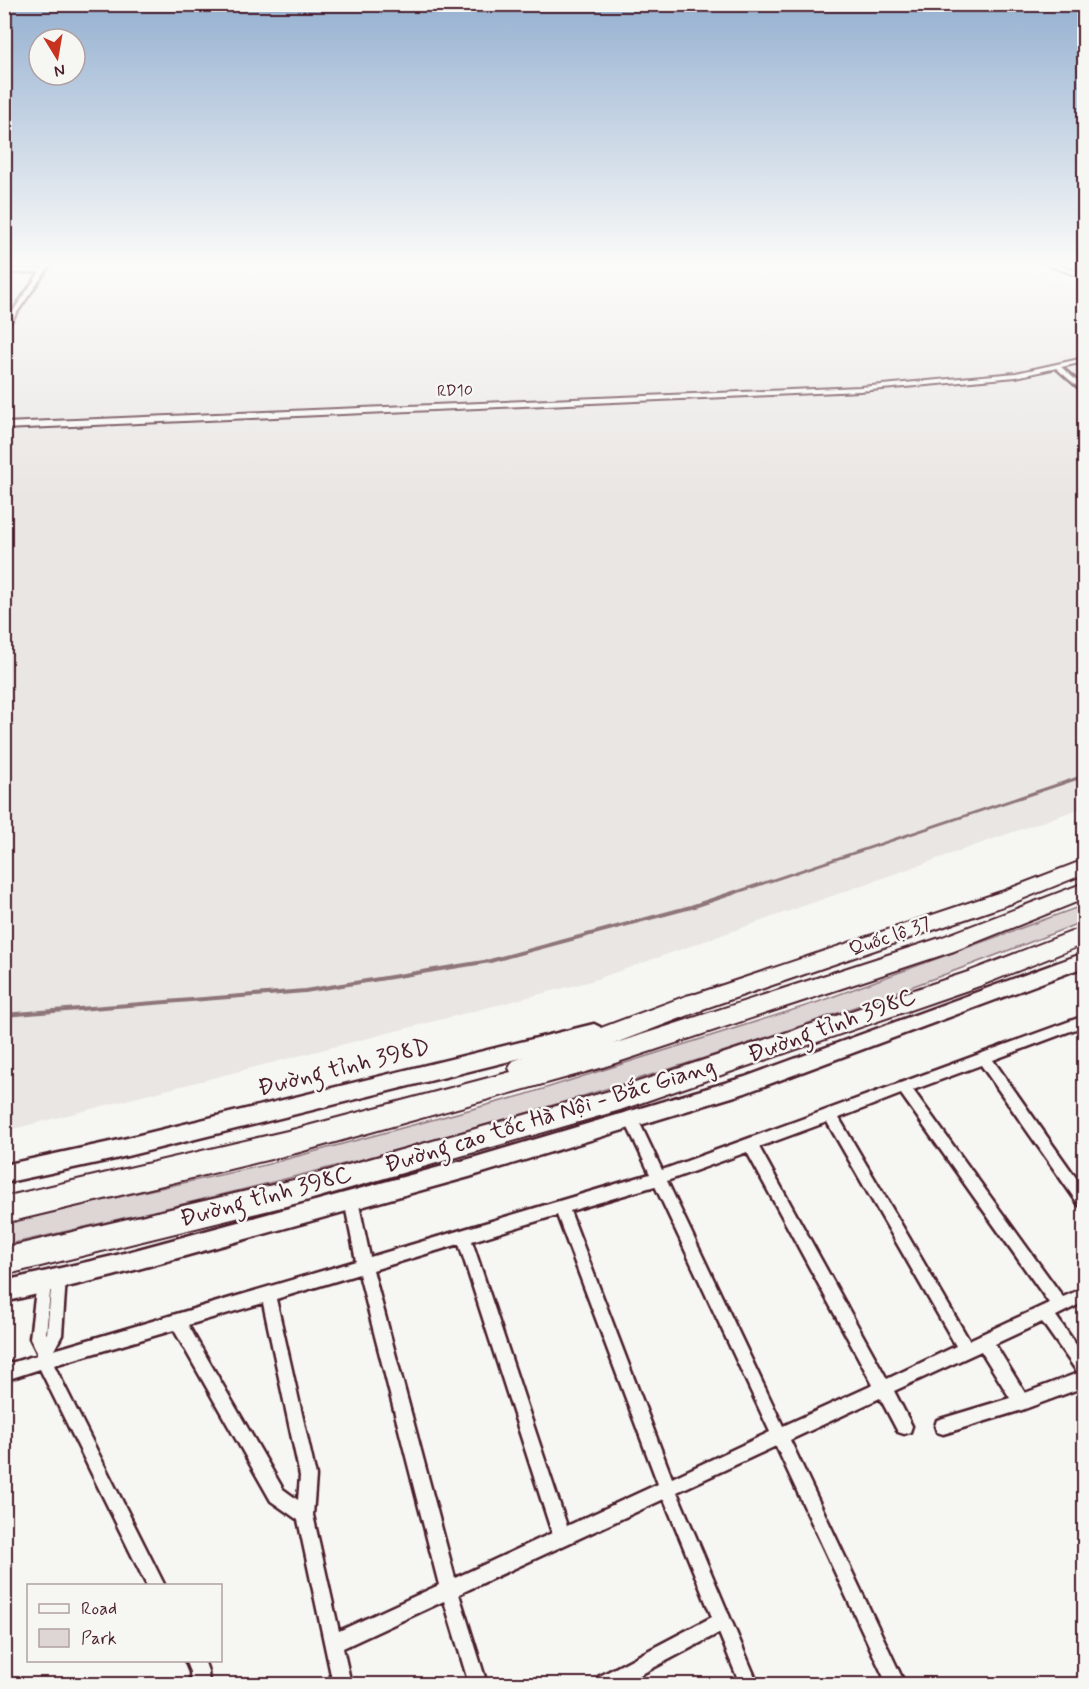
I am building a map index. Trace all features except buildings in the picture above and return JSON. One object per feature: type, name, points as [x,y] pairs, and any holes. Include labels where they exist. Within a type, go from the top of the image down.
[{"type":"highway","name":"Quốc lộ 37","points":[[694,1003],[1008,897],[1084,867]]},
{"type":"highway","name":"Đường cao tốc Hà Nội - Bắc Giang","points":[[4,1210],[296,1141],[600,1058],[946,945],[1084,891]]},
{"type":"highway","name":"Đường cao tốc Hà Nội - Bắc Giang","points":[[4,1262],[302,1190],[620,1099],[974,979],[1084,935]]},
{"type":"highway","points":[[296,1141],[490,1079],[694,1003]]},
{"type":"main road","name":"Đường tỉnh 398C","points":[[4,1292],[113,1266],[351,1200],[745,1085],[1084,960]]},
{"type":"main road","name":"Đường tỉnh 398D","points":[[4,1174],[115,1150],[551,1044],[694,1003]]},
{"type":"street","name":"RD10","points":[[4,426],[872,388],[968,381],[1058,367],[1084,360]]},
{"type":"street","points":[[1058,367],[1084,390]]},
{"type":"street","points":[[9,1371],[45,1356],[177,1321],[659,1178],[1084,1021]]},
{"type":"street","points":[[984,1058],[1084,1200]]},
{"type":"street","points":[[904,1088],[1060,1306]]},
{"type":"street","points":[[830,1115],[966,1349]]},
{"type":"street","points":[[631,1119],[896,1684]]},
{"type":"street","points":[[751,1144],[904,1426]]},
{"type":"street","points":[[351,1200],[364,1265],[450,1589],[478,1684]]},
{"type":"street","points":[[561,1208],[667,1487],[749,1684]]},
{"type":"street","points":[[463,1236],[562,1536]]},
{"type":"street","points":[[51,1280],[38,1338],[155,1584]]},
{"type":"street","points":[[268,1294],[308,1476],[305,1515],[342,1684]]},
{"type":"street","points":[[334,1642],[1084,1295]]},
{"type":"street","points":[[1045,1313],[1084,1368]]},
{"type":"street","points":[[177,1321],[277,1495],[305,1515]]},
{"type":"street","points":[[984,1341],[1022,1402]]},
{"type":"street","points":[[943,1426],[1022,1402],[1084,1379]]},
{"type":"street","points":[[609,1683],[723,1621]]},
{"type":"street","points":[[195,1662],[201,1684]]},
{"type":"shaded area","points":[[5,341],[1084,341],[1084,807],[591,981],[5,1131]]},
{"type":"green space","points":[[1084,905],[1084,921],[1008,951],[853,1008],[619,1085],[461,1132],[291,1178],[5,1245],[4,1222],[261,1166],[524,1095],[818,1002]]},
{"type":"waterway","points":[[731,894],[1084,776]]},
{"type":"waterway","points":[[4,1015],[305,991],[490,961],[691,907],[736,892]]}]
